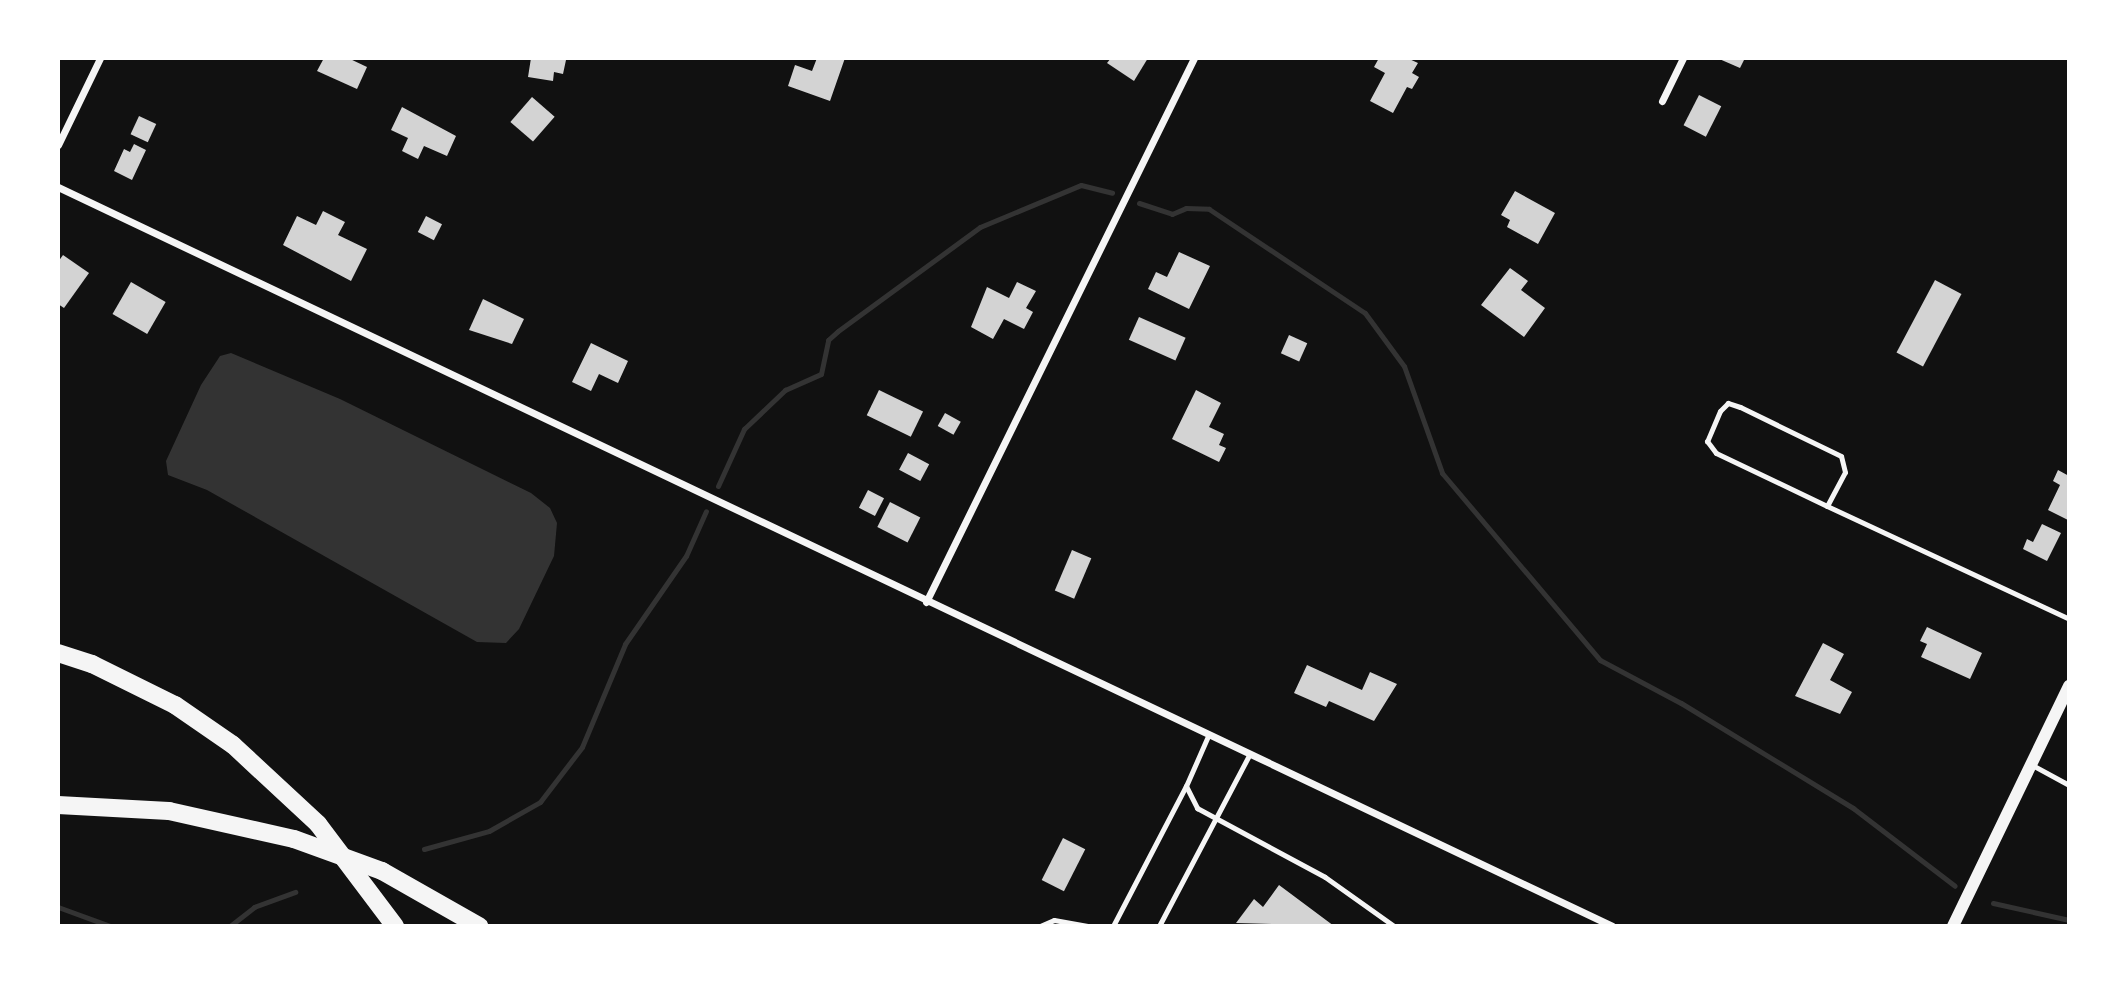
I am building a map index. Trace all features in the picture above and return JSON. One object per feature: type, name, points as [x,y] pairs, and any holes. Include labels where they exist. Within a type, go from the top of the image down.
[{"type":"highway","points":[[58,653],[92,664],[175,705],[233,745],[318,824],[395,926]]},
{"type":"highway","points":[[58,805],[169,811],[294,839],[383,871],[479,926]]},
{"type":"street","points":[[58,145],[100,58]]},
{"type":"street","points":[[926,603],[1194,58]]},
{"type":"street","points":[[1662,101],[1683,58]]},
{"type":"street","points":[[58,187],[249,274],[926,603],[1612,926]]},
{"type":"street","points":[[1953,926],[2069,686]]},
{"type":"lane","points":[[1827,506],[1845,471],[1841,456],[1740,407],[1728,403],[1720,411],[1707,441],[1716,453],[1827,506],[2069,619]]},
{"type":"lane","points":[[1113,926],[1186,786],[1208,736]]},
{"type":"lane","points":[[1159,926],[1249,755]]},
{"type":"lane","points":[[2031,764],[2069,785]]},
{"type":"lane","points":[[1186,786],[1197,808],[1325,877],[1394,926]]},
{"type":"lane","points":[[1040,926],[1055,920],[1087,926]]},
{"type":"shaded area","points":[[231,353],[340,399],[531,493],[550,508],[557,523],[554,556],[519,629],[506,643],[477,642],[207,490],[168,475],[166,461],[201,385],[220,356]]},
{"type":"building","points":[[324,58],[348,58],[367,67],[357,89],[317,71]]},
{"type":"building","points":[[531,58],[566,60],[563,74],[554,72],[553,81],[528,77]]},
{"type":"building","points":[[817,58],[845,58],[830,101],[788,86],[795,65],[812,71]]},
{"type":"building","points":[[1111,58],[1148,58],[1134,81],[1107,63]]},
{"type":"building","points":[[1379,58],[1407,58],[1418,63],[1412,73],[1419,77],[1412,89],[1407,87],[1393,113],[1370,101],[1385,73],[1374,67]]},
{"type":"building","points":[[1717,58],[1745,58],[1740,68]]},
{"type":"building","points":[[1699,95],[1721,106],[1706,137],[1684,125]]},
{"type":"building","points":[[532,97],[555,117],[533,142],[510,122]]},
{"type":"building","points":[[402,107],[456,136],[447,156],[424,146],[418,159],[402,151],[408,138],[391,130]]},
{"type":"building","points":[[139,116],[156,124],[148,142],[131,134]]},
{"type":"building","points":[[134,144],[146,150],[132,180],[114,171],[124,149],[130,152]]},
{"type":"building","points":[[1515,191],[1555,213],[1538,244],[1507,227],[1510,220],[1501,215]]},
{"type":"building","points":[[323,211],[345,222],[338,235],[367,249],[351,281],[283,245],[297,216],[316,225]]},
{"type":"building","points":[[426,216],[442,224],[434,240],[418,232]]},
{"type":"building","points":[[1179,252],[1210,266],[1189,309],[1148,289],[1156,272],[1167,277]]},
{"type":"building","points":[[63,255],[89,273],[64,308],[58,304],[58,262]]},
{"type":"building","points":[[1510,268],[1528,281],[1521,290],[1545,308],[1524,337],[1481,305]]},
{"type":"building","points":[[1935,280],[1961,294],[1923,366],[1897,352]]},
{"type":"building","points":[[131,282],[166,302],[147,334],[113,314]]},
{"type":"building","points":[[1017,282],[1036,291],[1026,308],[1033,312],[1024,329],[1004,319],[993,339],[971,327],[987,287],[1009,298]]},
{"type":"building","points":[[483,299],[524,319],[512,344],[469,330]]},
{"type":"building","points":[[1139,317],[1186,338],[1175,361],[1129,340]]},
{"type":"building","points":[[1289,335],[1307,343],[1299,361],[1281,353]]},
{"type":"building","points":[[591,343],[628,361],[618,383],[599,374],[591,391],[572,382]]},
{"type":"building","points":[[879,390],[923,411],[911,437],[867,415]]},
{"type":"building","points":[[1196,390],[1221,403],[1209,427],[1224,434],[1219,445],[1226,448],[1219,462],[1172,439]]},
{"type":"building","points":[[945,413],[961,422],[953,435],[938,426]]},
{"type":"building","points":[[908,453],[929,464],[920,481],[899,470]]},
{"type":"building","points":[[2058,470],[2069,476],[2068,520],[2048,510],[2060,485],[2053,481]]},
{"type":"building","points":[[868,490],[884,498],[875,516],[859,508]]},
{"type":"building","points":[[890,502],[920,517],[908,542],[877,527]]},
{"type":"building","points":[[2042,524],[2061,533],[2047,561],[2023,549],[2027,539],[2033,542]]},
{"type":"building","points":[[1072,550],[1091,558],[1074,599],[1055,591]]},
{"type":"building","points":[[1927,627],[1982,653],[1970,679],[1921,657],[1927,644],[1920,641]]},
{"type":"building","points":[[1823,643],[1844,654],[1830,680],[1852,692],[1840,714],[1795,696]]},
{"type":"building","points":[[1307,665],[1362,690],[1370,672],[1397,684],[1374,721],[1329,701],[1326,707],[1294,693]]},
{"type":"building","points":[[1063,838],[1085,849],[1064,891],[1042,880]]},
{"type":"building","points":[[1279,885],[1334,926],[1236,923],[1254,899],[1263,907]]},
{"type":"waterway","points":[[718,486],[744,429],[785,390],[821,374],[828,340],[838,331],[980,227],[1081,185],[1112,193]]},
{"type":"waterway","points":[[1139,203],[1172,214],[1186,208],[1209,209],[1365,313],[1404,366],[1442,473],[1600,660],[1681,703],[1853,808],[1955,886]]},
{"type":"waterway","points":[[424,849],[489,831],[540,802],[582,747],[625,644],[686,556],[706,511]]},
{"type":"waterway","points":[[230,926],[254,907],[295,892]]},
{"type":"waterway","points":[[1993,903],[2069,920]]},
{"type":"waterway","points":[[58,907],[110,926]]}]
